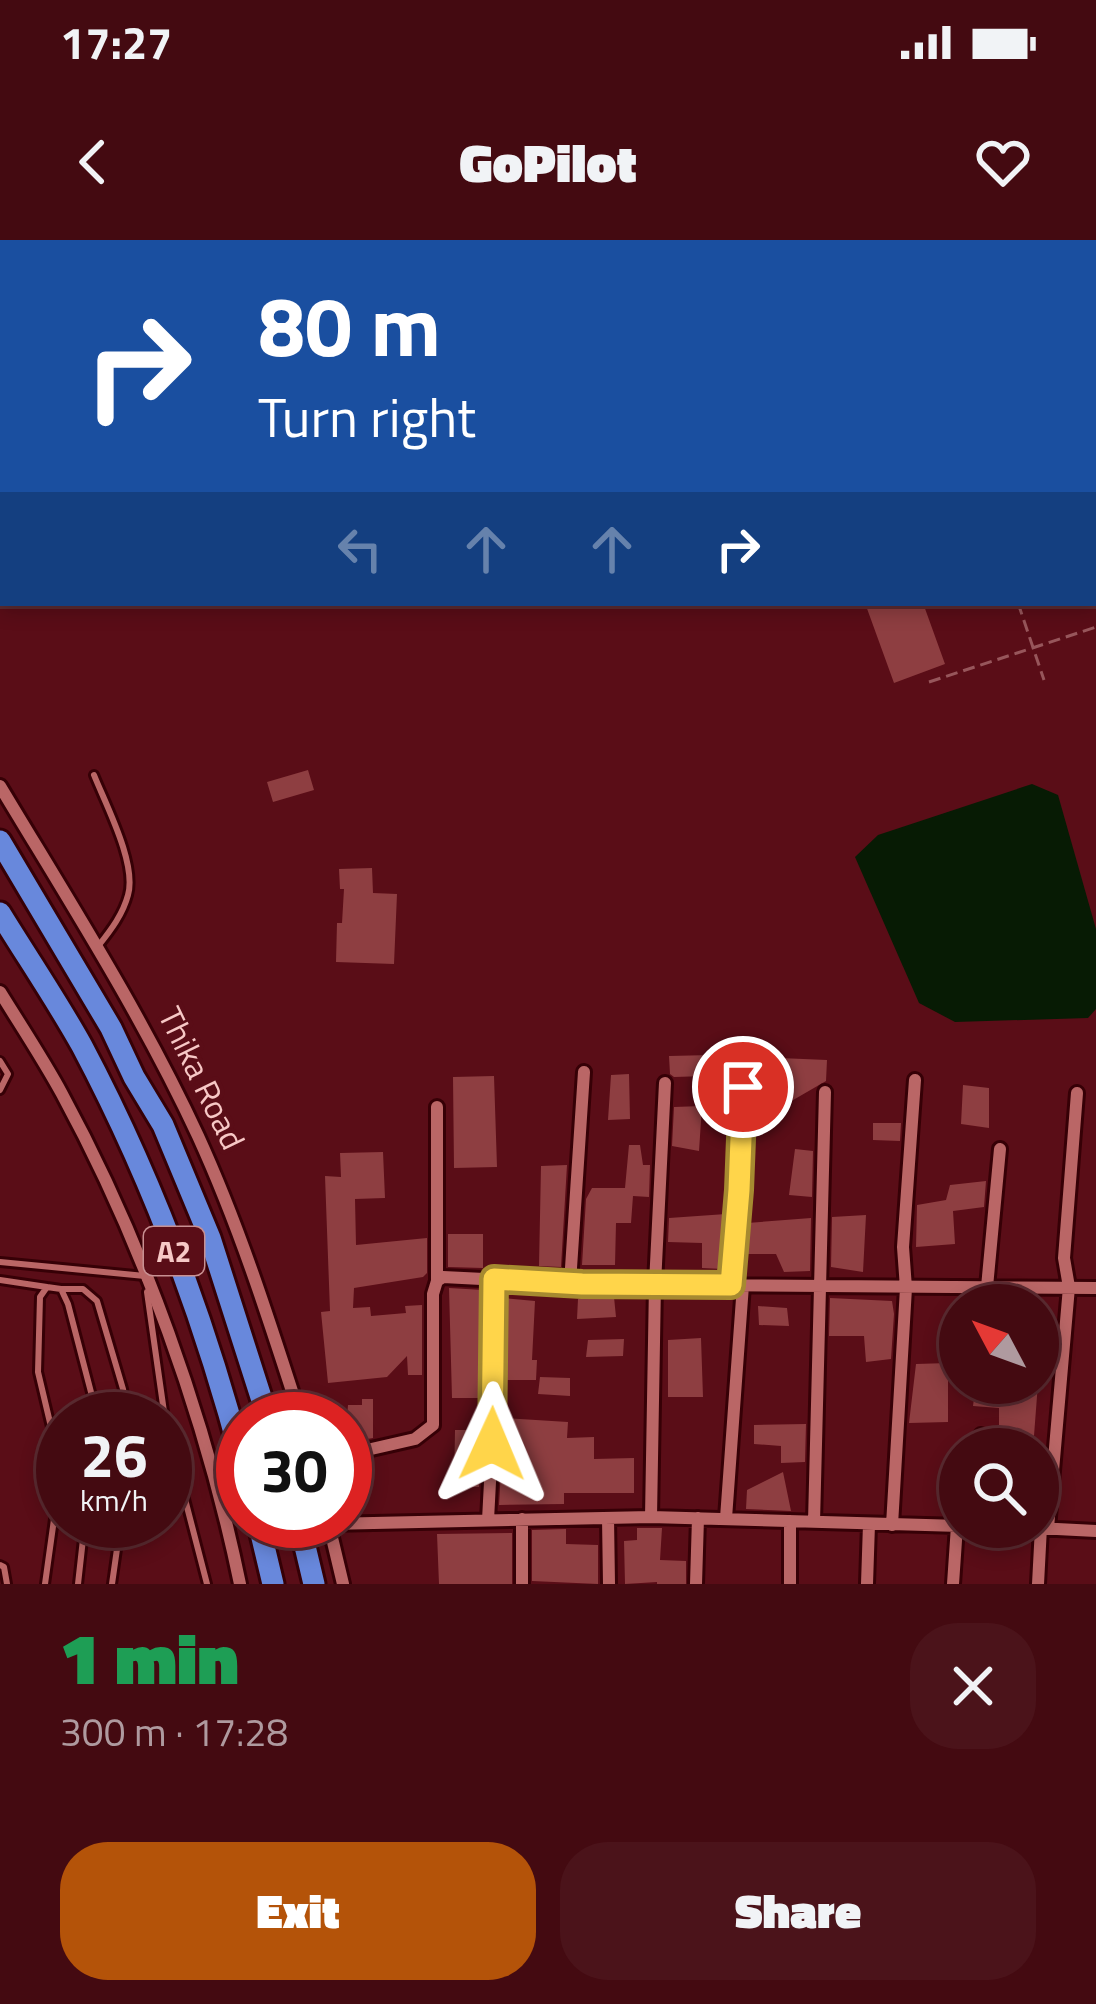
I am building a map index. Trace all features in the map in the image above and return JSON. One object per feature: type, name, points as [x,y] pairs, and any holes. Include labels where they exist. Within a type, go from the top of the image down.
[{"type":"highway","name":"Thika Road","points":[[0,841],[163,1125],[210,1238],[259,1392]]},
{"type":"highway","name":"A2","points":[[0,913],[81,1046],[161,1214],[223,1392]]},
{"type":"highway","points":[[264,1548],[273,1584]]},
{"type":"highway","points":[[305,1548],[314,1584]]},
{"type":"street","name":"Thika Road","points":[[0,786],[97,948],[197,1135],[252,1264],[292,1392]]},
{"type":"street","points":[[0,992],[61,1092],[109,1187],[175,1347],[240,1584]]},
{"type":"street","points":[[570,1283],[584,1072]]},
{"type":"street","points":[[892,1525],[915,1080]]},
{"type":"street","points":[[651,1516],[664,1082]]},
{"type":"street","points":[[726,1518],[743,1087]]},
{"type":"street","points":[[814,1522],[825,1092]]},
{"type":"street","points":[[1054,1428],[1069,1288],[1064,1258],[1077,1093]]},
{"type":"street","points":[[372,1449],[415,1439],[433,1425],[436,1107]]},
{"type":"street","points":[[987,1284],[1000,1149]]},
{"type":"street","points":[[436,1281],[443,1277],[939,1288]]},
{"type":"street","points":[[488,1520],[494,1279]]},
{"type":"street","points":[[1059,1288],[1096,1288]]},
{"type":"street","points":[[372,1521],[651,1516],[939,1526]]},
{"type":"street","points":[[608,1518],[609,1584]]},
{"type":"street","points":[[696,1584],[698,1518]]},
{"type":"street","points":[[522,1520],[522,1584]]},
{"type":"street","points":[[790,1521],[790,1584]]},
{"type":"street","points":[[867,1584],[869,1524]]},
{"type":"street","points":[[1059,1528],[1096,1531]]},
{"type":"street","points":[[334,1548],[343,1584]]},
{"type":"street","points":[[953,1584],[956,1548]]},
{"type":"street","points":[[1038,1584],[1042,1548]]},
{"type":"lane","points":[[94,775],[127,860],[130,891],[117,921],[97,948]]},
{"type":"lane","points":[[0,1061],[8,1074],[0,1090]]},
{"type":"lane","points":[[0,1262],[145,1276],[161,1392]]},
{"type":"lane","points":[[0,1280],[83,1289],[97,1301],[124,1392]]},
{"type":"lane","points":[[43,1392],[38,1372],[40,1297],[47,1287]]},
{"type":"lane","points":[[61,1289],[91,1392]]},
{"type":"lane","points":[[192,1523],[207,1584]]},
{"type":"lane","points":[[45,1584],[50,1548]]},
{"type":"lane","points":[[78,1584],[82,1548]]},
{"type":"lane","points":[[112,1584],[117,1548]]},
{"type":"lane","points":[[0,1565],[7,1584]]},
{"type":"path","points":[[1019,606],[1044,680]]},
{"type":"path","points":[[929,682],[1096,627]]},
{"type":"shaded area","points":[[1032,784],[1058,795],[1096,929],[1096,1009],[1088,1018],[955,1022],[919,1003],[855,857],[878,835]]},
{"type":"building","points":[[866,606],[924,606],[945,664],[894,683]]},
{"type":"building","points":[[308,770],[314,790],[273,802],[267,782]]},
{"type":"building","points":[[372,868],[373,893],[397,894],[394,964],[336,962],[344,889],[340,889],[339,869]]},
{"type":"building","points":[[669,1056],[827,1060],[826,1081],[788,1103],[765,1102],[745,1077],[735,1081],[670,1074]]},
{"type":"building","points":[[629,1074],[630,1119],[608,1120],[611,1075]]},
{"type":"building","points":[[494,1076],[497,1167],[454,1168],[453,1077]]},
{"type":"building","points":[[963,1085],[989,1088],[989,1128],[961,1124]]},
{"type":"building","points":[[702,1106],[699,1151],[672,1146],[674,1107]]},
{"type":"building","points":[[873,1123],[901,1123],[900,1141],[873,1140]]},
{"type":"building","points":[[629,1145],[640,1145],[643,1165],[650,1165],[649,1197],[633,1196],[631,1223],[616,1223],[615,1265],[582,1265],[586,1199],[592,1188],[625,1188]]},
{"type":"building","points":[[795,1149],[813,1151],[812,1197],[789,1195]]},
{"type":"building","points":[[383,1152],[385,1198],[355,1199],[356,1245],[427,1238],[427,1273],[354,1288],[353,1308],[370,1307],[371,1316],[406,1313],[405,1306],[422,1305],[422,1375],[408,1375],[407,1356],[387,1377],[328,1383],[321,1312],[330,1311],[325,1176],[341,1177],[340,1153]]},
{"type":"building","points":[[567,1165],[561,1267],[539,1266],[541,1166]]},
{"type":"building","points":[[986,1181],[984,1207],[953,1211],[955,1244],[916,1247],[917,1205],[946,1200],[950,1185]]},
{"type":"building","points":[[726,1214],[722,1269],[702,1268],[702,1243],[668,1242],[669,1218]]},
{"type":"building","points":[[866,1215],[863,1272],[831,1267],[832,1217]]},
{"type":"building","points":[[811,1218],[810,1271],[784,1272],[776,1254],[744,1254],[747,1223]]},
{"type":"building","points":[[448,1234],[483,1234],[483,1268],[448,1267]]},
{"type":"building","points":[[449,1288],[483,1290],[483,1398],[452,1398]]},
{"type":"building","points":[[614,1297],[616,1317],[577,1319],[578,1299]]},
{"type":"building","points":[[504,1298],[535,1301],[532,1360],[537,1360],[536,1380],[504,1380]]},
{"type":"building","points":[[830,1298],[892,1301],[891,1359],[866,1362],[864,1336],[829,1336]]},
{"type":"building","points":[[758,1306],[787,1308],[789,1326],[759,1325]]},
{"type":"building","points":[[701,1338],[703,1397],[668,1397],[668,1340]]},
{"type":"building","points":[[624,1339],[623,1356],[586,1357],[588,1340]]},
{"type":"building","points":[[939,1363],[939,1404],[948,1404],[948,1422],[909,1423],[916,1364]]},
{"type":"building","points":[[540,1377],[570,1378],[570,1396],[538,1394]]},
{"type":"building","points":[[1036,1404],[1035,1428],[999,1428],[999,1408],[973,1406]]},
{"type":"building","points":[[504,1418],[568,1422],[567,1438],[594,1437],[594,1459],[634,1458],[634,1493],[564,1493],[564,1504],[499,1505]]},
{"type":"building","points":[[806,1424],[805,1462],[781,1463],[781,1446],[754,1444],[754,1425]]},
{"type":"building","points":[[455,1430],[482,1430],[479,1487],[454,1487]]},
{"type":"building","points":[[783,1472],[791,1511],[746,1509],[747,1490]]},
{"type":"building","points":[[637,1528],[662,1528],[660,1560],[686,1561],[686,1584],[625,1584],[624,1541],[637,1540]]},
{"type":"building","points":[[566,1529],[566,1544],[598,1545],[598,1584],[532,1581],[532,1530]]},
{"type":"building","points":[[512,1533],[512,1584],[439,1584],[437,1534]]},
{"type":"route","points":[[492,1444],[494,1279],[731,1285],[743,1087]]}]
